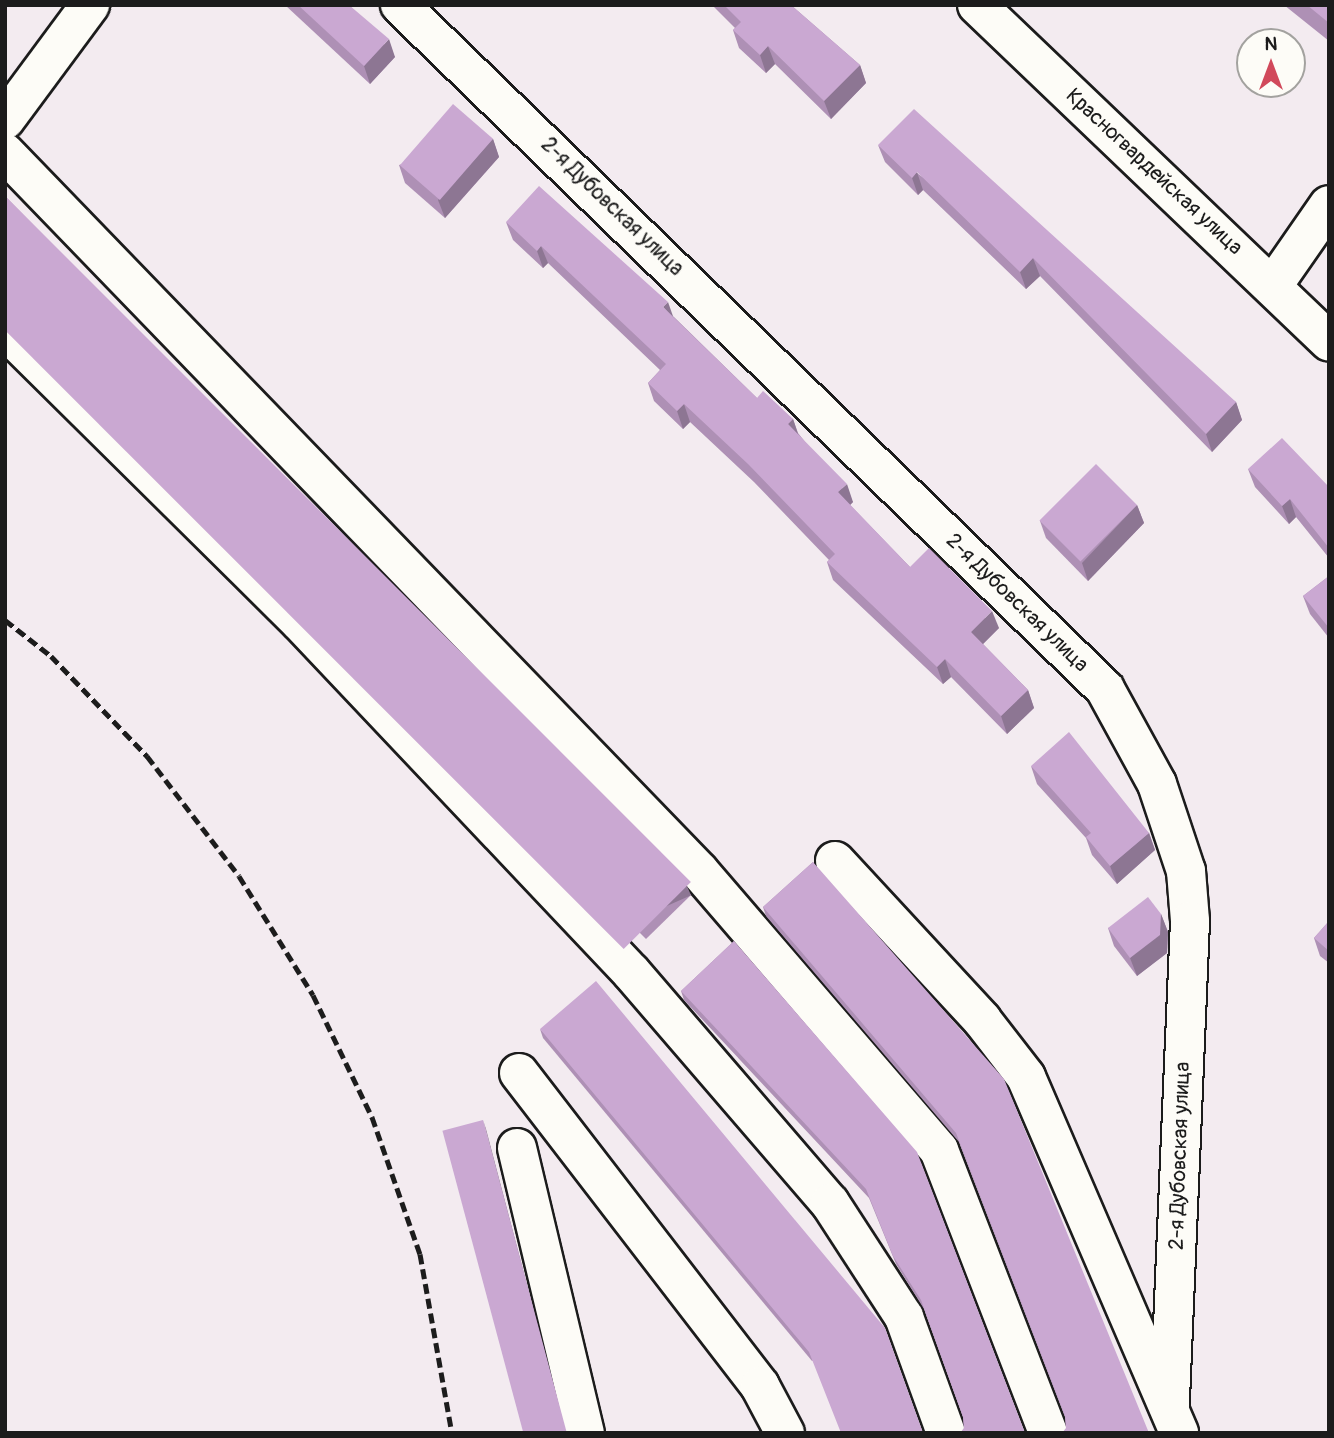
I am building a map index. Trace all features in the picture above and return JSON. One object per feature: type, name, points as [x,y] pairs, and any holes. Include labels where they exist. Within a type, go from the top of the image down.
[{"type":"street","points":[[5,120],[90,5]]},
{"type":"street","name":"2-я Дубовская улица","points":[[400,5],[1111,701],[1177,830],[1186,871],[1190,921],[1175,1419]]},
{"type":"street","name":"Красногвардейская улица","points":[[977,5],[1274,285],[1329,341]]},
{"type":"street","points":[[5,153],[699,871],[939,1150],[1048,1433]]},
{"type":"street","points":[[1274,285],[1329,205]]},
{"type":"street","points":[[5,330],[300,622],[612,952],[830,1203],[904,1317],[946,1433]]},
{"type":"street","points":[[835,861],[982,1020],[1026,1077],[1175,1419]]},
{"type":"street","points":[[519,1073],[760,1386],[785,1433]]},
{"type":"street","points":[[517,1148],[584,1433]]},
{"type":"building","points":[[298,5],[349,5],[389,39],[364,66]]},
{"type":"building","points":[[724,5],[791,5],[860,65],[824,101],[768,46],[760,55],[733,30],[741,22]]},
{"type":"building","points":[[1307,5],[1329,5],[1329,23]]},
{"type":"building","points":[[453,104],[493,139],[440,200],[400,165]]},
{"type":"building","points":[[914,109],[1236,402],[1206,434],[1033,258],[1020,272],[917,172],[912,178],[878,145]]},
{"type":"building","points":[[539,186],[668,302],[663,307],[757,398],[763,391],[793,419],[788,424],[847,484],[838,492],[910,567],[929,548],[992,611],[971,632],[1028,690],[1001,716],[945,659],[937,667],[827,562],[835,554],[748,464],[684,404],[677,411],[648,383],[666,364],[541,246],[537,251],[506,222]]},
{"type":"building","points":[[5,196],[691,882],[624,949],[5,330]]},
{"type":"building","points":[[1282,438],[1329,487],[1329,548],[1290,499],[1282,506],[1248,469]]},
{"type":"building","points":[[1096,464],[1137,505],[1080,562],[1039,521]]},
{"type":"building","points":[[1329,576],[1329,628],[1303,596]]},
{"type":"building","points":[[1069,732],[1149,833],[1110,866],[1086,837],[1091,833],[1031,766]]},
{"type":"building","points":[[813,862],[1004,1079],[1149,1433],[1062,1433],[1066,1428],[1065,1416],[956,1133],[763,907]]},
{"type":"building","points":[[1148,897],[1161,914],[1160,935],[1130,958],[1108,928]]},
{"type":"building","points":[[1329,921],[1329,951],[1314,938]]},
{"type":"building","points":[[734,941],[917,1152],[1025,1433],[960,1433],[964,1428],[963,1417],[921,1300],[893,1256],[866,1189],[681,991]]},
{"type":"building","points":[[596,981],[885,1328],[923,1433],[841,1433],[809,1352],[540,1029]]},
{"type":"building","points":[[483,1120],[567,1433],[523,1433],[442,1131]]},
{"type":"railway","points":[[5,620],[51,656],[147,756],[239,876],[313,995],[372,1117],[420,1254],[452,1433]]}]
